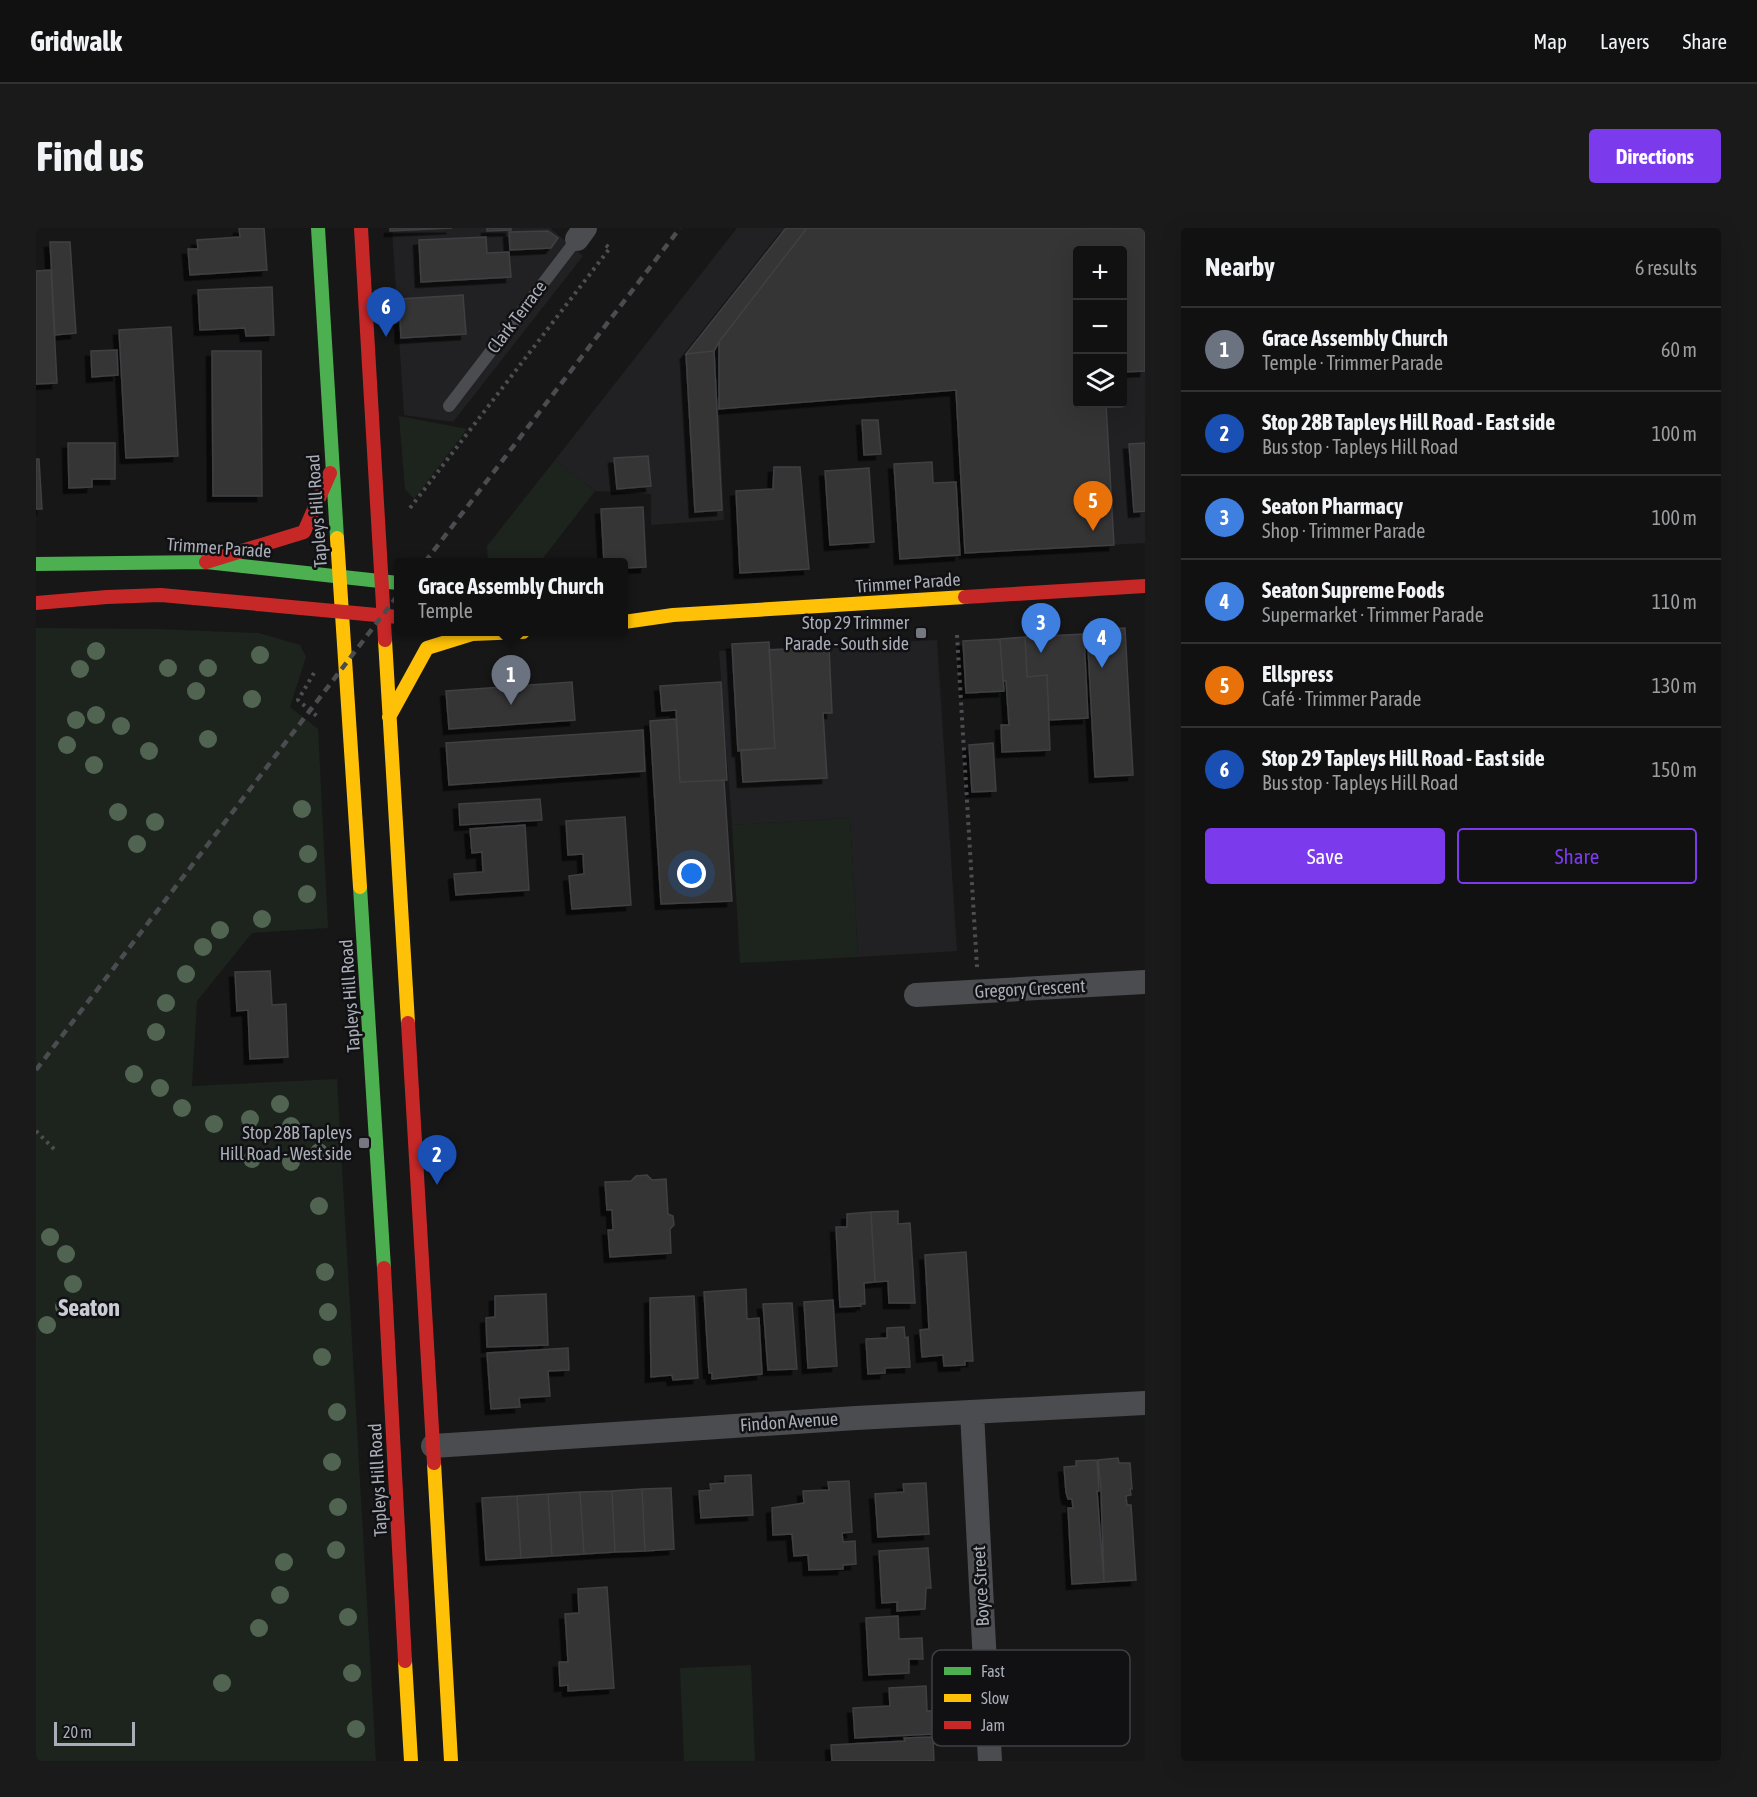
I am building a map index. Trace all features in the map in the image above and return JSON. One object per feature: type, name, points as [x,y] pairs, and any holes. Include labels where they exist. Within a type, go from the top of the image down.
[{"type":"main road","name":"Tapleys Hill Road","points":[[318,228],[375,1109],[411,1761]]},
{"type":"main road","points":[[361,228],[451,1761]]},
{"type":"main road","points":[[206,562],[304,532],[332,468]]},
{"type":"main road","name":"Trimmer Parade","points":[[36,564],[206,562],[394,582]]},
{"type":"main road","name":"Trimmer Parade","points":[[628,621],[673,615],[1145,586]]},
{"type":"main road","points":[[36,603],[91,598],[177,596],[394,617]]},
{"type":"main road","name":"Trimmer Parade","points":[[643,606],[673,615]]},
{"type":"main road","points":[[389,717],[427,648],[466,636]]},
{"type":"street","name":"Gregory Crescent","points":[[916,995],[1145,982]]},
{"type":"street","name":"Findon Avenue","points":[[433,1446],[844,1419],[1145,1403]]},
{"type":"street","name":"Boyce Street","points":[[972,1412],[984,1650]]},
{"type":"street","name":"Boyce Street","points":[[989,1746],[990,1761]]},
{"type":"lane","name":"Clark Terrace","points":[[449,406],[582,232]]},
{"type":"path","points":[[410,508],[610,248],[582,232]]},
{"type":"path","points":[[957,635],[979,992]]},
{"type":"path","points":[[36,1131],[56,1151]]},
{"type":"shaded area","points":[[392,228],[550,228],[583,256],[453,422],[404,415]]},
{"type":"shaded area","points":[[737,228],[1145,228],[1145,543],[965,553],[955,390],[719,409],[724,520],[651,525],[651,494],[595,491],[555,460]]},
{"type":"shaded area","points":[[399,416],[467,429],[414,499],[405,489]]},
{"type":"shaded area","points":[[555,460],[595,491],[543,558],[488,558],[487,546]]},
{"type":"shaded area","points":[[36,628],[259,633],[300,645],[306,657],[290,707],[318,729],[328,928],[252,933],[197,1001],[192,1086],[337,1079],[376,1761],[36,1761]]},
{"type":"shaded area","points":[[937,640],[957,951],[858,957],[850,818],[732,825],[719,651]]},
{"type":"shaded area","points":[[850,818],[858,957],[740,963],[732,825]]},
{"type":"shaded area","points":[[751,1665],[755,1761],[684,1761],[680,1668]]},
{"type":"building","points":[[239,228],[264,228],[267,270],[190,275],[188,249],[198,249],[197,240],[240,237]]},
{"type":"building","points":[[390,228],[452,228],[390,231]]},
{"type":"building","points":[[487,228],[511,228],[511,230],[487,231]]},
{"type":"building","points":[[786,228],[807,228],[714,351],[686,354]]},
{"type":"building","points":[[807,228],[1145,228],[1145,371],[1127,372],[1127,246],[1073,246],[1073,408],[1106,408],[1114,545],[965,553],[956,390],[719,409],[719,342]]},
{"type":"building","points":[[548,231],[558,238],[551,248],[510,250],[509,232]]},
{"type":"building","points":[[486,237],[487,253],[509,252],[511,277],[421,282],[419,240]]},
{"type":"building","points":[[50,242],[70,242],[76,333],[55,335]]},
{"type":"building","points":[[51,270],[57,383],[36,384],[36,271]]},
{"type":"building","points":[[272,287],[274,335],[246,336],[245,328],[200,330],[198,290]]},
{"type":"building","points":[[463,295],[466,334],[401,338],[399,299]]},
{"type":"building","points":[[171,327],[178,456],[126,458],[119,330]]},
{"type":"building","points":[[117,350],[118,375],[92,377],[91,351]]},
{"type":"building","points":[[212,351],[261,351],[262,496],[213,496]]},
{"type":"building","points":[[714,351],[722,510],[695,512],[686,354]]},
{"type":"building","points":[[862,420],[878,420],[881,454],[864,455]]},
{"type":"building","points":[[68,443],[115,443],[115,479],[92,479],[92,487],[69,488]]},
{"type":"building","points":[[1145,443],[1145,511],[1134,512],[1129,444]]},
{"type":"building","points":[[648,456],[651,486],[617,489],[614,458]]},
{"type":"building","points":[[36,459],[39,459],[42,509],[36,509]]},
{"type":"building","points":[[932,462],[933,483],[956,482],[960,555],[900,559],[894,464]]},
{"type":"building","points":[[774,467],[800,467],[809,569],[740,573],[736,491],[773,489]]},
{"type":"building","points":[[869,468],[874,542],[830,545],[825,471]]},
{"type":"building","points":[[643,507],[646,567],[628,568],[628,558],[604,558],[601,509]]},
{"type":"building","points":[[1125,628],[1133,775],[1095,777],[1087,630]]},
{"type":"building","points":[[1084,634],[1088,718],[1049,720],[1047,675],[1027,677],[1025,637]]},
{"type":"building","points":[[1025,637],[1027,677],[1047,675],[1050,750],[1002,752],[1001,725],[1009,725],[1000,639]]},
{"type":"building","points":[[1000,639],[1004,691],[966,693],[963,641]]},
{"type":"building","points":[[769,642],[775,748],[738,751],[732,644]]},
{"type":"building","points":[[829,647],[832,713],[823,713],[827,778],[743,782],[741,750],[775,748],[769,650]]},
{"type":"building","points":[[572,682],[575,720],[449,729],[446,691]]},
{"type":"building","points":[[721,682],[727,780],[680,782],[676,710],[662,711],[660,686]]},
{"type":"building","points":[[676,719],[680,782],[724,780],[732,901],[661,904],[650,721]]},
{"type":"building","points":[[643,730],[645,771],[449,785],[446,743]]},
{"type":"building","points":[[993,743],[996,791],[972,792],[969,745]]},
{"type":"building","points":[[540,799],[542,820],[460,825],[459,804]]},
{"type":"building","points":[[625,817],[631,905],[572,909],[569,876],[584,874],[583,854],[568,855],[566,821]]},
{"type":"building","points":[[525,825],[529,890],[456,895],[454,874],[483,872],[482,852],[472,853],[470,829]]},
{"type":"building","points":[[270,971],[272,1005],[286,1004],[288,1057],[250,1059],[248,1010],[237,1011],[235,972]]},
{"type":"building","points":[[647,1175],[652,1180],[666,1179],[668,1214],[673,1216],[674,1225],[670,1229],[671,1253],[610,1257],[608,1230],[613,1230],[612,1210],[607,1210],[605,1182],[631,1181],[636,1176]]},
{"type":"building","points":[[898,1211],[898,1224],[910,1223],[915,1303],[889,1303],[888,1281],[875,1282],[871,1212]]},
{"type":"building","points":[[871,1212],[875,1282],[864,1283],[865,1304],[840,1307],[836,1227],[847,1227],[847,1214]]},
{"type":"building","points":[[966,1252],[973,1361],[965,1361],[965,1365],[944,1366],[943,1355],[922,1357],[920,1330],[929,1329],[925,1255]]},
{"type":"building","points":[[746,1289],[747,1319],[759,1318],[762,1374],[712,1379],[712,1373],[709,1373],[704,1292]]},
{"type":"building","points":[[546,1294],[548,1345],[487,1347],[486,1318],[495,1317],[495,1296]]},
{"type":"building","points":[[694,1296],[698,1378],[673,1380],[672,1375],[651,1377],[650,1298]]},
{"type":"building","points":[[833,1300],[837,1366],[808,1368],[804,1302]]},
{"type":"building","points":[[792,1303],[797,1369],[768,1370],[763,1304]]},
{"type":"building","points":[[904,1327],[905,1338],[908,1337],[910,1367],[885,1368],[885,1373],[868,1374],[866,1339],[887,1338],[887,1328]]},
{"type":"building","points":[[568,1348],[569,1370],[548,1371],[550,1396],[519,1398],[520,1407],[491,1409],[487,1353]]},
{"type":"building","points":[[1118,1458],[1119,1463],[1130,1463],[1132,1489],[1130,1489],[1131,1495],[1126,1496],[1127,1505],[1131,1505],[1136,1580],[1104,1582],[1098,1460]]},
{"type":"building","points":[[1097,1460],[1104,1582],[1072,1584],[1068,1508],[1073,1508],[1072,1499],[1068,1499],[1066,1492],[1064,1467],[1076,1466],[1076,1461]]},
{"type":"building","points":[[751,1475],[753,1515],[701,1518],[699,1491],[711,1490],[710,1484],[725,1483],[725,1476]]},
{"type":"building","points":[[849,1481],[852,1532],[842,1533],[843,1542],[855,1541],[856,1564],[843,1565],[843,1569],[809,1570],[808,1555],[794,1556],[792,1534],[773,1535],[772,1508],[804,1503],[803,1491],[829,1490],[828,1482]]},
{"type":"building","points":[[926,1483],[929,1534],[878,1537],[875,1494],[904,1492],[903,1484]]},
{"type":"building","points":[[671,1488],[674,1549],[645,1551],[642,1489]]},
{"type":"building","points":[[642,1489],[645,1551],[615,1552],[612,1491]]},
{"type":"building","points":[[612,1491],[615,1552],[584,1554],[580,1492]]},
{"type":"building","points":[[580,1492],[584,1554],[552,1556],[548,1494]]},
{"type":"building","points":[[548,1494],[552,1556],[521,1558],[517,1496]]},
{"type":"building","points":[[517,1496],[521,1558],[486,1560],[482,1498]]},
{"type":"building","points":[[928,1548],[931,1588],[926,1588],[925,1609],[897,1611],[897,1602],[882,1603],[879,1551]]},
{"type":"building","points":[[607,1587],[614,1688],[568,1691],[568,1685],[560,1686],[559,1662],[568,1662],[565,1614],[579,1613],[578,1589]]},
{"type":"building","points":[[898,1616],[899,1639],[922,1638],[923,1659],[909,1659],[909,1673],[869,1675],[866,1618]]},
{"type":"building","points":[[926,1686],[927,1711],[932,1711],[932,1734],[855,1738],[853,1708],[890,1706],[889,1688]]},
{"type":"building","points":[[932,1737],[934,1761],[832,1761],[831,1745],[905,1741],[904,1738]]},
{"type":"railway","points":[[428,558],[680,228]]},
{"type":"railway","points":[[36,1070],[394,600]]},
{"type":"traffic: fast","points":[[318,228],[337,538]]},
{"type":"traffic: fast","points":[[36,564],[206,562],[394,583]]},
{"type":"traffic: fast","points":[[360,887],[384,1268]]},
{"type":"traffic: slow","points":[[337,538],[360,887]]},
{"type":"traffic: slow","points":[[628,621],[673,615],[965,597]]},
{"type":"traffic: slow","points":[[389,717],[427,648],[466,636]]},
{"type":"traffic: slow","points":[[385,640],[408,1023]]},
{"type":"traffic: slow","points":[[434,1463],[451,1761]]},
{"type":"traffic: slow","points":[[405,1661],[411,1761]]},
{"type":"traffic: jam","points":[[361,228],[385,640]]},
{"type":"traffic: jam","points":[[206,562],[304,532],[330,473]]},
{"type":"traffic: jam","points":[[965,597],[1145,586]]},
{"type":"traffic: jam","points":[[36,603],[161,595],[394,617]]},
{"type":"traffic: jam","points":[[408,1023],[434,1463]]},
{"type":"traffic: jam","points":[[384,1268],[405,1661]]},
{"type":"place","name":"Stop 29 Tapleys Hill Road - East side","points":[[386,337]]},
{"type":"place","name":"Ellspress","points":[[1093,531]]},
{"type":"place","name":"Stop 29 Trimmer Parade - South side","points":[[921,633]]},
{"type":"place","name":"Seaton Pharmacy","points":[[1041,653]]},
{"type":"place","name":"Seaton Supreme Foods","points":[[1102,668]]},
{"type":"place","name":"Grace Assembly Church","points":[[511,705]]},
{"type":"place","name":"Stop 28B Tapleys Hill Road - West side","points":[[364,1143]]},
{"type":"place","name":"Stop 28B Tapleys Hill Road - East side","points":[[437,1185]]},
{"type":"district","name":"Seaton","points":[[89,1308]]}]
